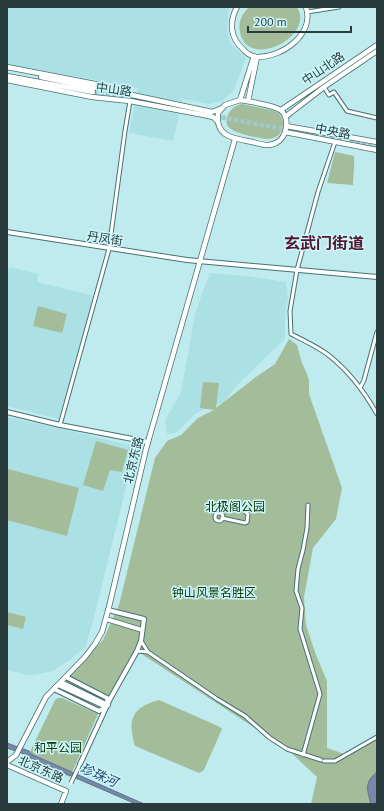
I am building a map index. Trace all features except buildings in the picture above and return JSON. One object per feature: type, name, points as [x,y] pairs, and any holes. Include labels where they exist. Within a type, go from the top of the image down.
[{"type":"main road","points":[[237,7],[232,20],[233,35],[239,46],[247,53],[255,56],[278,52],[293,44],[305,28],[307,22],[306,9]]},
{"type":"main road","name":"中山北路","points":[[281,110],[377,45]]},
{"type":"main road","name":"中山北路","points":[[285,117],[324,87],[377,51]]},
{"type":"main road","points":[[240,100],[255,56]]},
{"type":"main road","points":[[248,101],[255,56]]},
{"type":"main road","points":[[7,69],[95,84],[132,95],[212,112],[234,101],[240,100],[273,106],[281,110],[285,117],[285,132],[280,140],[267,145],[230,138],[224,133],[217,121],[218,112],[222,108]]},
{"type":"main road","points":[[7,69],[94,90],[7,76]]},
{"type":"main road","name":"中山路","points":[[7,80],[92,97],[130,101],[204,115],[213,117],[217,121]]},
{"type":"main road","name":"中央路","points":[[286,126],[377,142]]},
{"type":"main road","name":"中央路","points":[[285,132],[377,150]]},
{"type":"main road","name":"北京东路","points":[[66,791],[7,763],[16,755],[46,697],[92,650],[102,632],[148,442],[235,139]]},
{"type":"main road","points":[[61,804],[66,791]]},
{"type":"street","points":[[306,9],[339,7]]},
{"type":"street","points":[[324,87],[329,95],[334,92],[347,111],[377,118]]},
{"type":"street","points":[[60,425],[109,249],[130,101]]},
{"type":"street","points":[[335,142],[318,192],[297,270],[290,311],[291,334],[326,354],[349,374],[377,414]]},
{"type":"street","name":"丹凤街","points":[[7,232],[109,249],[200,261],[377,278]]},
{"type":"street","points":[[360,388],[364,380],[377,332]]},
{"type":"street","points":[[7,412],[60,425],[148,442]]},
{"type":"street","points":[[303,755],[320,694],[300,628],[302,608],[296,591],[298,569],[307,528],[308,505]]},
{"type":"street","points":[[222,518],[245,523],[247,522],[248,514],[240,508]]},
{"type":"street","points":[[106,619],[142,630],[144,619],[108,610]]},
{"type":"street","name":"北京东路","points":[[80,764],[107,706],[137,650],[142,630]]},
{"type":"street","points":[[140,641],[148,652],[217,699],[245,716],[270,738],[287,749],[322,761],[332,762],[340,759],[377,737]]},
{"type":"street","points":[[137,650],[148,652]]},
{"type":"street","points":[[66,677],[107,698],[107,706]]},
{"type":"street","points":[[60,683],[107,706]]},
{"type":"street","points":[[54,689],[100,710],[107,706]]},
{"type":"street","points":[[66,791],[80,764]]},
{"type":"shaded area","points":[[7,7],[229,7],[227,29],[230,43],[246,58],[234,90],[222,101],[210,104],[183,99],[173,141],[129,133],[138,88],[39,70],[7,66]]},
{"type":"shaded area","points":[[9,267],[38,274],[37,282],[94,296],[59,419],[7,406],[7,277]]},
{"type":"shaded area","points":[[210,273],[247,276],[286,282],[288,298],[285,315],[285,339],[240,382],[224,402],[196,413],[176,433],[167,434],[165,421],[181,392],[195,314]]},
{"type":"shaded area","points":[[7,417],[136,447],[86,646],[71,659],[53,671],[33,675],[7,670]]},
{"type":"shaded area","points":[[7,743],[29,751],[31,754],[144,804],[136,804],[34,760],[27,755],[7,748]]},
{"type":"shaded area","points":[[377,772],[377,804],[371,804],[368,794],[368,783]]},
{"type":"green space","points":[[249,7],[297,7],[300,18],[297,29],[289,38],[278,45],[266,49],[255,49],[245,43],[240,32],[241,18]]},
{"type":"green space","points":[[242,104],[276,111],[283,120],[283,127],[280,134],[277,137],[264,139],[239,133],[229,128],[227,119],[229,113],[234,107]]},
{"type":"green space","points":[[335,152],[354,156],[353,185],[327,183]]},
{"type":"green space","points":[[38,306],[67,314],[62,333],[33,326]]},
{"type":"green space","name":"北极阁公园","points":[[289,339],[297,345],[309,380],[309,394],[342,488],[336,519],[313,548],[304,597],[306,625],[327,681],[327,748],[347,755],[377,735],[377,804],[311,804],[317,777],[287,749],[137,651],[108,705],[58,685],[103,640],[119,605],[155,458],[167,441],[181,435],[198,418],[214,410],[200,408],[203,382],[219,383],[216,408],[275,364]]},
{"type":"green space","points":[[96,441],[128,450],[122,472],[110,470],[103,491],[83,485]]},
{"type":"green space","points":[[8,469],[79,488],[67,536],[7,520]]},
{"type":"green space","points":[[7,612],[26,617],[23,629],[7,625]]},
{"type":"green space","name":"和平公园","points":[[62,698],[98,714],[70,777],[27,758],[55,700]]},
{"type":"green space","points":[[159,700],[222,729],[204,770],[199,773],[135,746],[132,729],[134,716],[143,706]]},
{"type":"tunnel","points":[[94,88],[126,95]]},
{"type":"tunnel","points":[[93,92],[127,99]]},
{"type":"tunnel","points":[[215,116],[377,147]]},
{"type":"district","name":"玄武门街道","points":[[324,243]]},
{"type":"park label","name":"钟山风景名胜区","points":[[214,592]]},
{"type":"water label","name":"珍珠河","points":[[99,775]]}]
